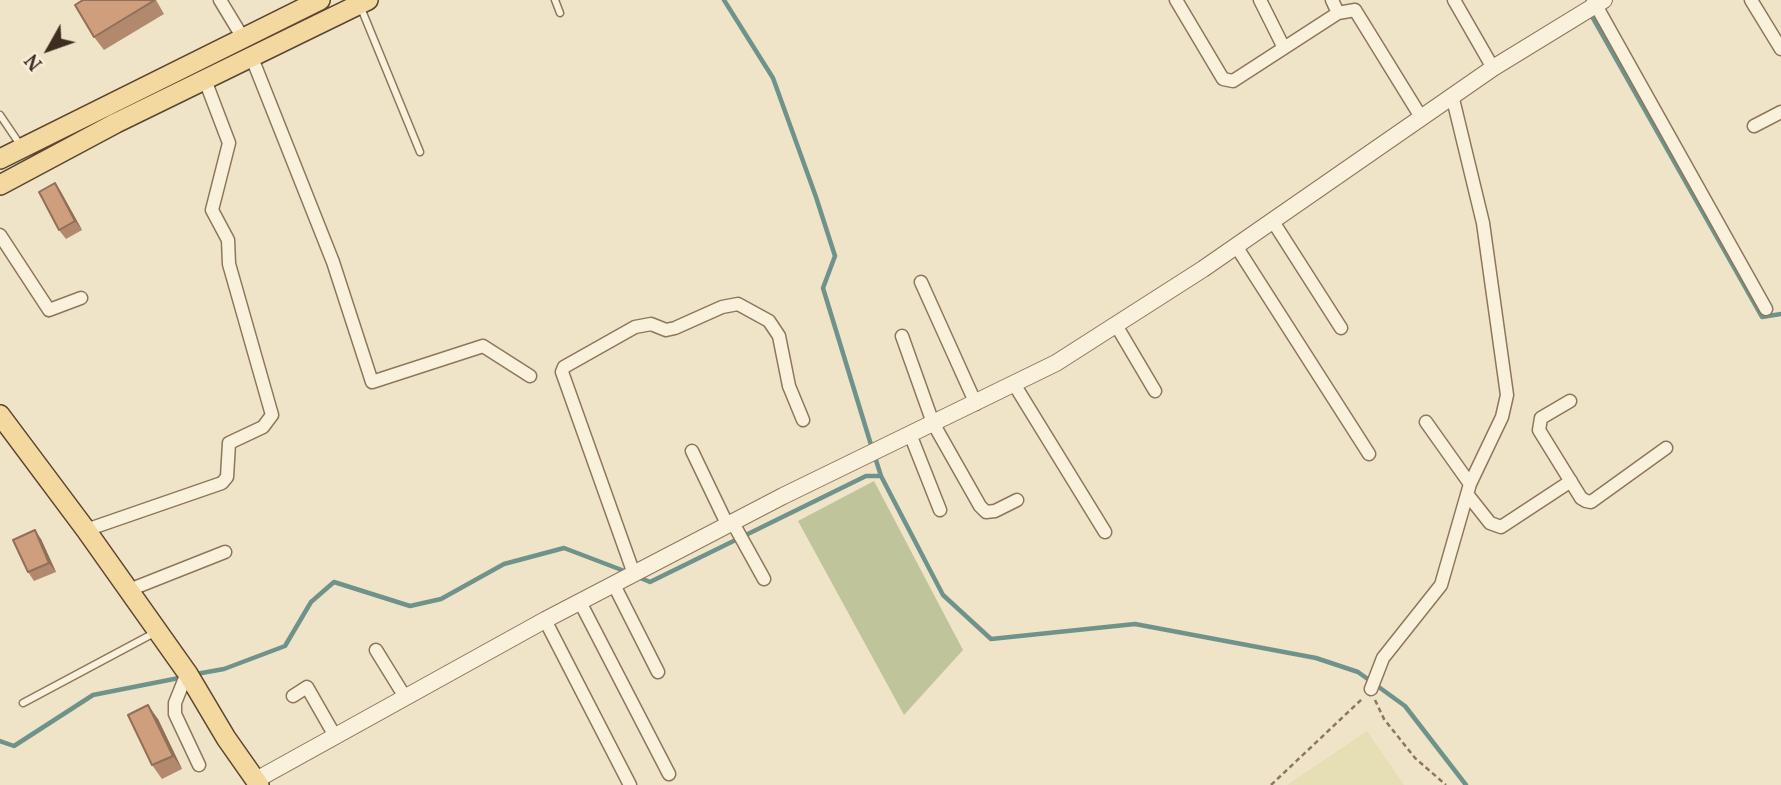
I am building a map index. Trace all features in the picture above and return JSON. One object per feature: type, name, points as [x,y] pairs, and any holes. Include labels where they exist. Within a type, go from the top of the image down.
[{"type":"main road","points":[[0,159],[320,0]]},
{"type":"main road","points":[[0,185],[362,2]]},
{"type":"main road","points":[[0,415],[158,631],[257,782]]},
{"type":"street","points":[[220,0],[243,38]]},
{"type":"street","points":[[1176,0],[1223,79],[1233,81],[1338,13],[1355,10],[1421,117]]},
{"type":"street","points":[[1260,0],[1284,48]]},
{"type":"street","points":[[1332,0],[1338,13]]},
{"type":"street","points":[[1454,0],[1493,68]]},
{"type":"street","points":[[1751,0],[1781,49]]},
{"type":"street","points":[[257,782],[545,620],[873,452],[976,404],[1116,325],[1236,246],[1452,95],[1594,4],[1766,309]]},
{"type":"street","points":[[251,58],[333,262],[372,382],[484,345],[530,376]]},
{"type":"street","points":[[86,530],[222,482],[227,477],[229,443],[263,427],[272,415],[229,264],[228,240],[212,211],[229,143],[205,80]]},
{"type":"street","points":[[1371,689],[1384,659],[1441,585],[1469,489],[1502,416],[1507,395],[1483,223],[1452,95]]},
{"type":"street","points":[[1755,126],[1781,112]]},
{"type":"street","points":[[1272,220],[1341,328]]},
{"type":"street","points":[[0,234],[49,310],[81,298]]},
{"type":"street","points":[[1236,246],[1369,454]]},
{"type":"street","points":[[921,282],[976,404]]},
{"type":"street","points":[[658,672],[625,579],[562,372],[564,367],[635,327],[651,324],[666,330],[675,328],[722,307],[738,304],[769,321],[779,336],[789,386],[803,420]]},
{"type":"street","points":[[1116,325],[1156,391]]},
{"type":"street","points":[[902,336],[933,423],[986,512],[995,511],[1017,500]]},
{"type":"street","points":[[1014,384],[1105,532]]},
{"type":"street","points":[[1570,401],[1541,418],[1538,424],[1581,498],[1591,502],[1666,448]]},
{"type":"street","points":[[1426,422],[1490,523],[1501,527],[1570,481]]},
{"type":"street","points":[[910,434],[940,510]]},
{"type":"street","points":[[692,451],[730,525],[764,579]]},
{"type":"street","points":[[129,590],[225,552]]},
{"type":"street","points":[[580,602],[669,774]]},
{"type":"street","points":[[545,620],[629,785]]},
{"type":"street","points":[[376,650],[405,698]]},
{"type":"street","points":[[189,676],[175,703],[175,714],[199,765]]},
{"type":"street","points":[[293,696],[307,687],[335,736]]},
{"type":"lane","points":[[555,0],[561,13]]},
{"type":"lane","points":[[362,2],[419,152]]},
{"type":"lane","points":[[0,115],[22,148]]},
{"type":"lane","points":[[23,703],[158,631]]},
{"type":"path","points":[[1271,785],[1342,721],[1371,689],[1384,719],[1415,758],[1446,785]]},
{"type":"shaded area","points":[[1367,731],[1404,785],[1287,785]]},
{"type":"green space","points":[[874,481],[963,650],[904,715],[798,521]]},
{"type":"building","points":[[83,0],[155,0],[94,37],[75,5]]},
{"type":"building","points":[[55,183],[75,221],[59,230],[39,192]]},
{"type":"building","points":[[35,530],[49,563],[28,572],[13,540]]},
{"type":"building","points":[[148,705],[173,756],[152,765],[128,715]]},
{"type":"waterway","points":[[724,0],[773,78],[816,197],[835,256],[823,288],[872,448]]},
{"type":"waterway","points":[[1590,13],[1762,317],[1781,314]]},
{"type":"waterway","points":[[875,457],[881,476]]},
{"type":"waterway","points":[[638,577],[650,582],[866,476],[881,476],[943,595],[991,639],[1135,624],[1316,658],[1358,672],[1405,706],[1466,785]]},
{"type":"waterway","points":[[196,674],[224,669],[285,646],[311,602],[334,582],[410,606],[441,599],[504,564],[564,548],[627,572]]},
{"type":"waterway","points":[[0,741],[14,746],[93,695],[184,677]]}]
